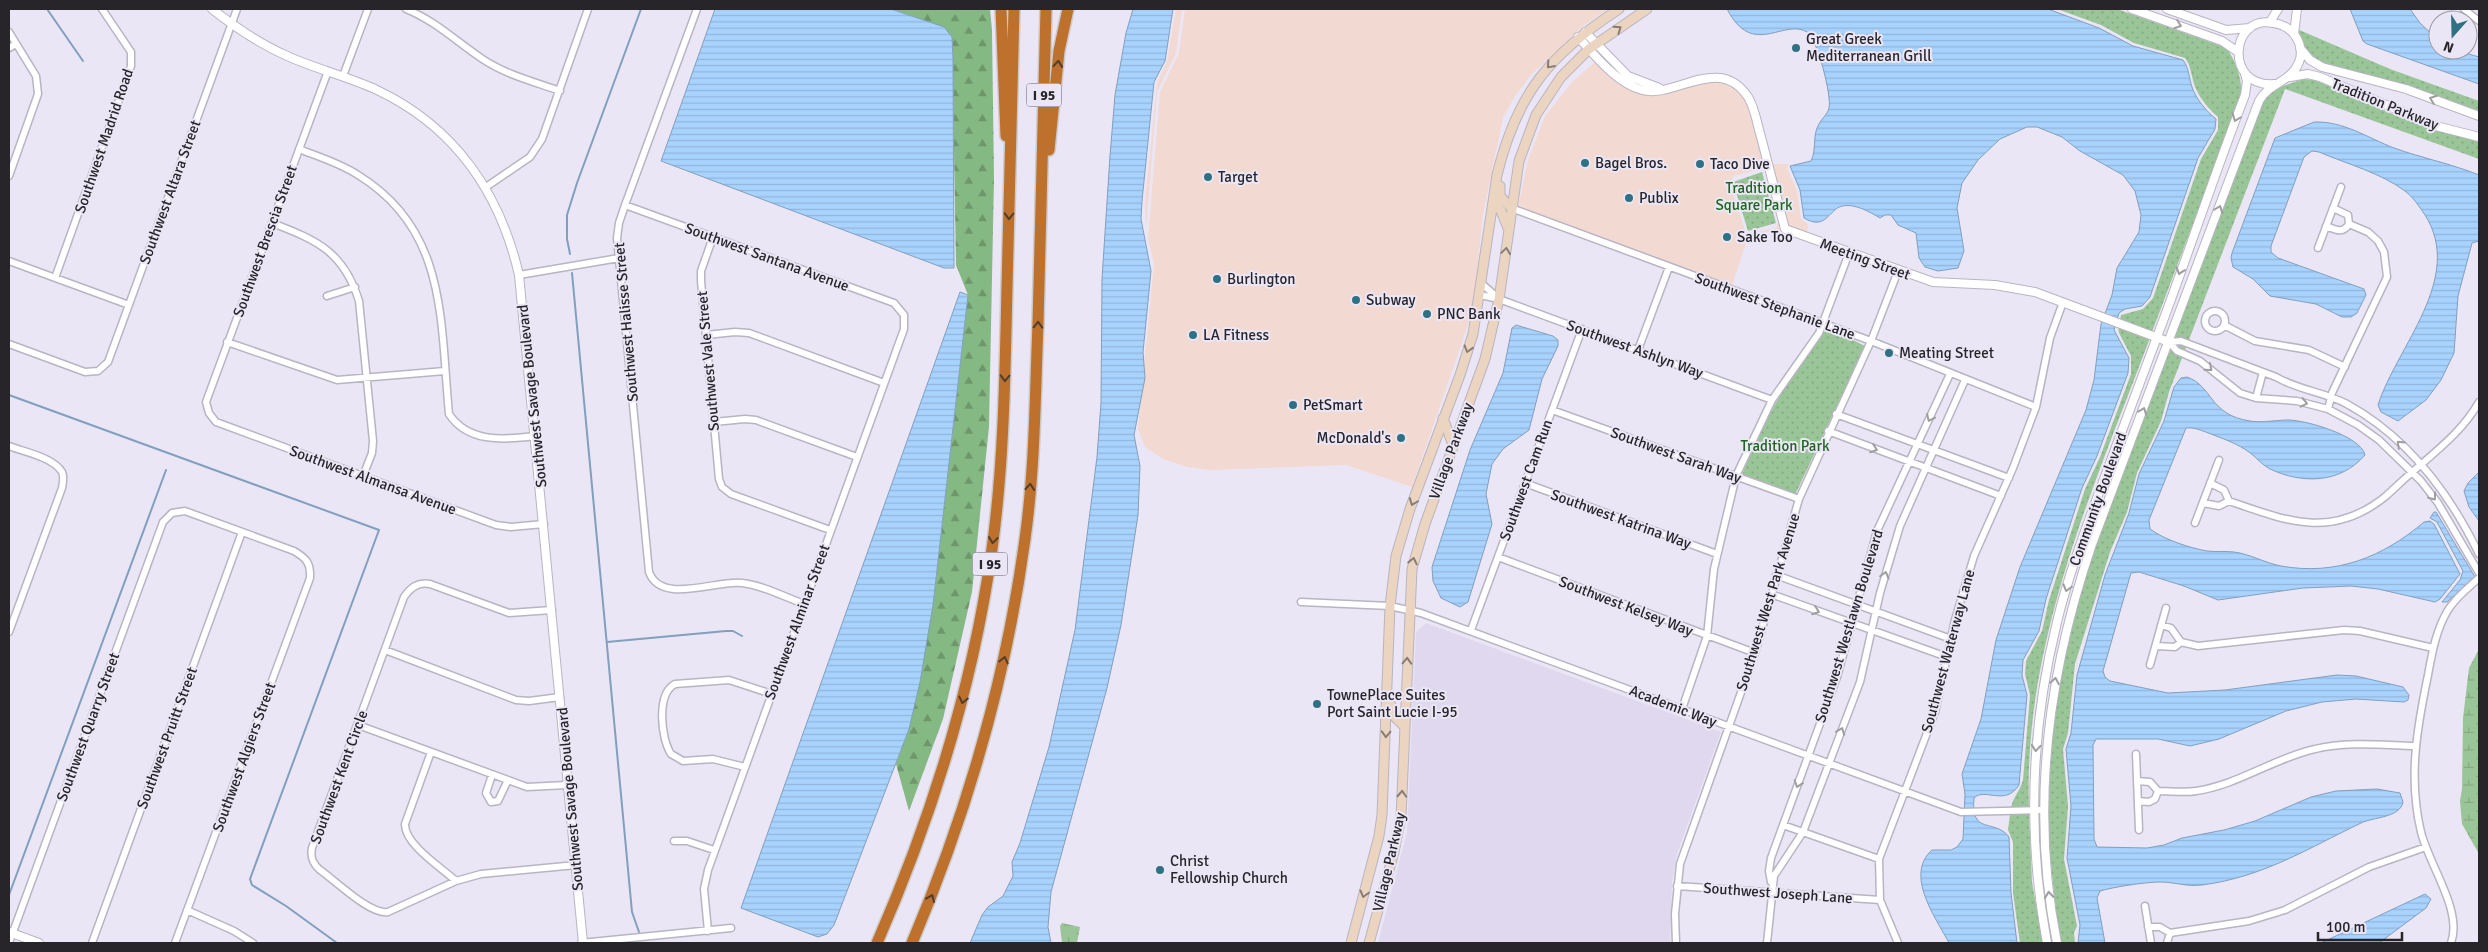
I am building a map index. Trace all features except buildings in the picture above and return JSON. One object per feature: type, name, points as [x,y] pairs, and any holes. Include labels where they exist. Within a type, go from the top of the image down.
[{"type":"highway","points":[[1001,9],[1004,54],[1004,122],[1010,167]]},
{"type":"highway","name":"I 95","points":[[877,943],[906,877],[937,790],[959,718],[979,629],[992,549],[1003,443],[1014,9]]},
{"type":"highway","name":"I 95","points":[[912,943],[938,881],[968,797],[991,719],[1009,637],[1026,538],[1034,440],[1046,9]]},
{"type":"highway","points":[[1042,181],[1050,145],[1059,51],[1068,9]]},
{"type":"main road","name":"Village Parkway","points":[[1351,943],[1379,836],[1382,815],[1390,606],[1396,556],[1401,535],[1467,353],[1482,284],[1501,157],[1514,121],[1524,101],[1547,68],[1582,34],[1619,9]]},
{"type":"main road","name":"Village Parkway","points":[[1369,943],[1399,828],[1410,582],[1415,553],[1485,359],[1499,299],[1519,161],[1536,114],[1556,83],[1592,46],[1647,9]]},
{"type":"main road","points":[[1501,157],[1504,164],[1500,196],[1512,208]]},
{"type":"main road","points":[[1494,202],[1501,211],[1509,230]]},
{"type":"main road","points":[[1443,418],[1453,446]]},
{"type":"main road","points":[[1388,668],[1392,675],[1392,714],[1405,727]]},
{"type":"street","name":"Southwest Madrid Road","points":[[56,278],[131,66],[131,52],[102,9]]},
{"type":"street","name":"Southwest Savage Boulevard","points":[[212,9],[231,24],[287,56],[377,90],[429,123],[457,148],[486,187],[510,242],[519,275],[544,524],[582,943]]},
{"type":"street","name":"Southwest Altara Street","points":[[9,344],[84,372],[98,371],[108,362],[237,9]]},
{"type":"street","points":[[343,76],[368,9]]},
{"type":"street","points":[[406,9],[422,15],[492,65],[560,91]]},
{"type":"street","points":[[486,187],[530,157],[542,139],[588,9]]},
{"type":"street","name":"Southwest Halisse Street","points":[[697,9],[625,205],[619,223],[617,238],[649,572],[658,586],[674,590],[741,583],[804,604]]},
{"type":"street","points":[[2132,9],[2222,41],[2238,52]]},
{"type":"street","points":[[2167,9],[2226,30],[2250,28],[2260,23],[2270,22],[2281,24],[2294,34]]},
{"type":"street","points":[[2270,22],[2278,9]]},
{"type":"street","points":[[2250,28],[2239,44],[2239,63],[2244,72],[2258,83],[2274,84],[2290,77],[2300,59],[2300,48],[2294,34],[2296,9]]},
{"type":"street","points":[[9,32],[36,76],[38,94],[9,176]]},
{"type":"street","name":"Meeting Street","points":[[1582,34],[1625,83],[1643,90],[1712,78],[1722,79],[1739,88],[1752,106],[1785,229],[1933,282],[2021,288],[2169,342]]},
{"type":"street","points":[[9,48],[16,44]]},
{"type":"street","name":"Tradition Parkway","points":[[2300,48],[2310,60],[2322,67],[2406,89],[2479,116]]},
{"type":"street","name":"Southwest Brescia Street","points":[[209,413],[206,402],[328,70]]},
{"type":"street","name":"Community Boulevard","points":[[2047,943],[2038,881],[2034,811],[2039,720],[2057,620],[2076,558],[2210,186],[2245,95],[2247,81],[2244,72]]},
{"type":"street","name":"Tradition Parkway","points":[[2290,77],[2308,74],[2320,77],[2436,126],[2479,138]]},
{"type":"street","name":"Community Boulevard","points":[[2057,943],[2049,894],[2044,810],[2049,716],[2060,654],[2092,544],[2259,101],[2264,92],[2274,84]]},
{"type":"street","points":[[299,149],[334,162],[358,175],[382,192],[402,212],[421,242],[432,267],[438,292],[449,414],[457,426],[484,438],[499,440],[535,436]]},
{"type":"street","points":[[2318,248],[2341,187]]},
{"type":"street","name":"Southwest Santana Avenue","points":[[625,205],[894,304],[904,315]]},
{"type":"street","name":"Southwest Stephanie Lane","points":[[1512,208],[1871,341],[2036,407]]},
{"type":"street","points":[[2333,208],[2348,216],[2349,224]]},
{"type":"street","points":[[272,223],[305,235],[325,246],[344,266],[355,287],[359,301],[373,441],[372,453],[363,476]]},
{"type":"street","points":[[2326,226],[2338,231],[2343,230],[2349,224]]},
{"type":"street","points":[[2328,409],[2344,367],[2383,288],[2387,266],[2384,252],[2378,241],[2368,232],[2349,224]]},
{"type":"street","name":"Southwest Vale Street","points":[[714,237],[702,271],[719,479],[722,487],[731,494],[830,530]]},
{"type":"street","points":[[1682,709],[1707,636],[1717,554],[1736,476],[1772,400],[1823,324],[1849,253]]},
{"type":"street","points":[[519,275],[619,258]]},
{"type":"street","points":[[9,261],[129,305]]},
{"type":"street","points":[[1638,350],[1669,267]]},
{"type":"street","name":"Southwest West Park Avenue","points":[[1676,943],[1675,914],[1677,886],[1685,848],[1755,653],[1770,594],[1799,499],[1836,414],[1871,341],[1898,271]]},
{"type":"street","name":"Southwest Ashlyn Way","points":[[1482,284],[1499,299]]},
{"type":"street","points":[[327,296],[355,287]]},
{"type":"street","name":"Southwest Ashlyn Way","points":[[1480,295],[1499,299],[1772,400]]},
{"type":"street","name":"Southwest Waterway Lane","points":[[1898,943],[1880,900],[1879,859],[1935,712],[1965,582],[1974,556],[2009,478],[2036,407],[2050,338],[2063,302]]},
{"type":"street","name":"Southwest Alminar Street","points":[[708,931],[704,890],[714,850],[904,329],[904,315]]},
{"type":"street","points":[[2224,325],[2254,341],[2309,350],[2344,367]]},
{"type":"street","name":"Southwest Cam Run","points":[[1471,630],[1582,330]]},
{"type":"street","points":[[706,335],[735,332],[748,333],[884,383]]},
{"type":"street","points":[[2169,342],[2181,341],[2263,372],[2286,383],[2331,397],[2377,423],[2421,464],[2446,496],[2479,554]]},
{"type":"street","points":[[227,342],[337,380],[445,371]]},
{"type":"street","points":[[2169,342],[2177,351],[2200,361],[2240,393],[2256,398],[2297,401],[2328,409],[2358,425],[2379,440],[2412,472],[2438,504],[2479,573]]},
{"type":"street","points":[[2256,398],[2263,372]]},
{"type":"street","name":"Southwest Westlawn Boulevard","points":[[1767,943],[1771,858],[1836,677],[1877,531],[1950,374]]},
{"type":"street","name":"Southwest Westlawn Boulevard","points":[[1771,889],[1778,868],[1795,848],[1803,832],[1829,764],[1860,682],[1870,631],[1900,526],[1965,380]]},
{"type":"street","points":[[2203,503],[2219,506],[2228,501],[2292,522],[2327,524],[2359,513],[2370,507],[2421,464],[2462,426],[2479,402]]},
{"type":"street","name":"Southwest Sarah Way","points":[[1552,410],[1799,499]]},
{"type":"street","name":"Southwest Almansa Avenue","points":[[209,413],[216,422],[496,525],[511,527],[544,524]]},
{"type":"street","points":[[1836,414],[2009,478]]},
{"type":"street","points":[[714,422],[745,418],[756,420],[857,457]]},
{"type":"street","points":[[1828,432],[2001,496]]},
{"type":"street","points":[[9,446],[50,462],[61,472],[63,478],[62,488],[9,632]]},
{"type":"street","points":[[2195,524],[2219,460]]},
{"type":"street","name":"Southwest Katrina Way","points":[[1525,483],[1717,554]]},
{"type":"street","points":[[2210,483],[2224,490],[2228,501]]},
{"type":"street","name":"Southwest Quarry Street","points":[[9,943],[11,933],[163,522],[172,513],[185,511],[242,532]]},
{"type":"street","name":"Southwest Algiers Street","points":[[175,943],[310,578],[307,559],[294,551],[242,532]]},
{"type":"street","name":"Southwest Pruitt Street","points":[[92,943],[242,532]]},
{"type":"street","name":"Southwest Kelsey Way","points":[[1498,557],[1755,653]]},
{"type":"street","points":[[1776,576],[1951,639]]},
{"type":"street","points":[[2451,943],[2455,924],[2426,848],[2414,793],[2414,746],[2433,648],[2448,610],[2462,593],[2479,578]]},
{"type":"street","name":"Southwest Kent Circle","points":[[552,610],[509,613],[430,584],[420,584],[411,588],[404,596],[312,848],[313,863],[369,908],[381,913],[388,912],[456,881],[482,874],[576,865]]},
{"type":"street","points":[[1770,594],[1947,657]]},
{"type":"street","name":"Academic Way","points":[[1300,602],[1390,606],[1409,609],[1471,630],[1808,757],[1961,812],[2044,810]]},
{"type":"street","points":[[2150,665],[2166,608]]},
{"type":"street","points":[[2161,625],[2171,628],[2181,642],[2198,646],[2214,646],[2325,631],[2352,630],[2433,648]]},
{"type":"street","points":[[2156,646],[2175,647],[2181,642]]},
{"type":"street","points":[[385,650],[516,700],[529,701],[560,697]]},
{"type":"street","points":[[745,767],[713,759],[682,762],[670,754],[665,740],[664,698],[670,687],[675,684],[722,680],[737,681],[772,694]]},
{"type":"street","points":[[358,725],[532,788],[567,785]]},
{"type":"street","points":[[2137,781],[2150,782],[2158,791],[2194,791],[2212,788],[2315,749],[2361,745],[2414,746]]},
{"type":"street","points":[[431,752],[405,824],[405,831],[413,844],[456,881]]},
{"type":"street","points":[[2136,754],[2138,830]]},
{"type":"street","points":[[492,775],[486,793],[491,802],[498,802],[508,780]]},
{"type":"street","points":[[2138,800],[2149,802],[2155,799],[2158,791]]},
{"type":"street","points":[[1784,825],[1879,859]]},
{"type":"street","points":[[674,840],[687,841],[714,850]]},
{"type":"street","points":[[2148,927],[2160,927],[2170,933],[2249,921],[2285,910],[2362,870],[2426,848]]},
{"type":"street","name":"Southwest Joseph Lane","points":[[1677,886],[1771,889],[1880,900]]},
{"type":"street","points":[[2145,906],[2151,943]]},
{"type":"street","points":[[187,910],[234,931],[253,943]]},
{"type":"street","points":[[582,943],[731,928]]},
{"type":"street","points":[[11,933],[39,943]]},
{"type":"street","points":[[2167,943],[2170,933]]},
{"type":"shaded area","points":[[1176,9],[1182,9],[1176,53],[1157,92],[1146,231],[1145,201],[1157,83],[1167,61]]},
{"type":"shaded area","points":[[1185,9],[1608,9],[1583,26],[1532,74],[1515,96],[1503,118],[1483,214],[1474,299],[1467,328],[1412,487],[1346,465],[1209,470],[1187,467],[1163,459],[1145,447],[1138,429],[1154,263],[1148,239],[1160,92],[1179,53]]},
{"type":"shaded area","points":[[1596,61],[1633,91],[1711,81],[1729,85],[1745,99],[1767,172],[1760,169],[1734,176],[1730,183],[1746,234],[1776,228],[1779,221],[1783,231],[1776,230],[1748,237],[1732,286],[1518,207],[1528,160],[1545,116],[1572,82]]},
{"type":"shaded area","points":[[1772,164],[1789,164],[1787,168],[1797,191],[1801,219],[1808,224],[1807,234],[1787,226]]},
{"type":"shaded area","points":[[1426,623],[1721,732],[1677,854],[1672,881],[1670,943],[1378,943],[1407,832],[1416,632]]},
{"type":"green space","points":[[891,9],[990,9],[992,30],[994,178],[989,427],[972,592],[943,719],[909,811],[896,764],[909,729],[933,605],[968,295],[956,265],[952,38],[944,27]]},
{"type":"green space","points":[[2057,9],[2117,9],[2227,48],[2239,74],[2241,95],[2239,102],[2152,332],[2120,320],[2121,315],[2143,309],[2153,298],[2201,159],[2218,130],[2218,117],[2198,93],[2185,58],[2134,43],[2101,25]]},
{"type":"green space","points":[[2297,29],[2390,69],[2479,101],[2479,111],[2319,61],[2304,48]]},
{"type":"green space","points":[[2303,79],[2315,80],[2390,113],[2479,142],[2479,159],[2285,89],[2169,392],[2161,421],[2137,473],[2127,512],[2110,552],[2075,664],[2068,733],[2063,749],[2068,806],[2064,859],[2077,926],[2074,933],[2075,943],[2060,943],[2048,830],[2048,765],[2053,711],[2058,684],[2069,631],[2083,579],[2265,97],[2275,89]]},
{"type":"green space","name":"Tradition Square Park","points":[[1762,172],[1776,223],[1748,231],[1733,182]]},
{"type":"green space","points":[[2118,326],[2150,338],[2085,510],[2066,568],[2050,627],[2037,686],[2030,747],[2029,808],[2011,808],[2023,780],[2030,695],[2025,674],[2026,661],[2042,631],[2049,600],[2085,489],[2100,457],[2131,374],[2131,356],[2119,333]]},
{"type":"green space","name":"Tradition Park","points":[[1823,331],[1847,337],[1865,346],[1795,495],[1742,475],[1758,437],[1777,400]]},
{"type":"green space","points":[[2479,649],[2479,854],[2462,824],[2460,801],[2462,789],[2463,718],[2469,668]]},
{"type":"green space","points":[[2010,814],[2029,814],[2032,882],[2043,943],[2020,943],[2013,893],[2013,842],[2008,830]]},
{"type":"green space","points":[[1062,923],[1080,927],[1077,943],[1062,943],[1060,926]]},
{"type":"water","points":[[715,9],[891,9],[944,27],[952,37],[953,58],[954,268],[944,268],[661,161]]},
{"type":"water","points":[[1133,9],[1173,9],[1165,61],[1154,82],[1142,201],[1141,219],[1151,271],[1143,352],[1145,378],[1134,435],[1140,466],[1138,515],[1121,625],[1107,688],[1051,892],[1048,927],[1051,943],[970,943],[982,915],[988,907],[1003,896],[1013,876],[1012,862],[1020,843],[1049,747],[1075,630],[1097,457],[1101,403],[1102,279],[1115,95],[1126,33]]},
{"type":"water","points":[[1727,9],[2048,9],[2099,28],[2133,46],[2183,60],[2187,66],[2196,96],[2205,109],[2216,119],[2215,129],[2198,158],[2150,297],[2142,306],[2125,309],[2119,313],[2114,330],[2129,358],[2128,373],[2097,456],[2082,488],[2046,599],[2039,631],[2023,660],[2022,675],[2027,695],[2019,785],[2008,795],[1984,794],[1974,798],[1974,810],[1980,822],[2003,831],[2009,837],[2011,893],[2017,943],[1949,943],[1925,896],[1921,872],[1924,860],[1932,850],[1951,850],[1957,847],[1963,839],[1965,794],[1962,774],[1981,719],[1996,640],[2020,567],[2086,410],[2094,380],[2101,324],[2112,295],[2117,268],[2139,232],[2141,215],[2135,191],[2123,175],[2080,151],[2062,137],[2037,127],[2027,127],[2000,139],[1978,160],[1962,183],[1957,208],[1964,251],[1958,268],[1938,271],[1925,267],[1919,258],[1916,233],[1898,225],[1891,215],[1885,215],[1880,218],[1862,209],[1847,205],[1837,208],[1822,221],[1811,221],[1804,218],[1800,190],[1790,166],[1811,161],[1817,128],[1829,108],[1826,80],[1815,45],[1807,32],[1798,29],[1757,35],[1747,32],[1737,24]]},
{"type":"water","points":[[2350,9],[2410,9],[2428,31],[2428,60],[2478,60],[2479,57],[2479,84],[2367,44],[2363,41]]},
{"type":"water","points":[[2314,122],[2325,122],[2346,127],[2394,148],[2479,175],[2479,241],[2472,243],[2458,296],[2454,353],[2441,380],[2426,400],[2398,421],[2381,412],[2378,405],[2387,382],[2424,312],[2433,287],[2437,263],[2435,239],[2425,215],[2408,193],[2375,174],[2319,152],[2312,151],[2304,157],[2271,246],[2271,252],[2278,258],[2364,289],[2366,295],[2357,313],[2351,317],[2342,317],[2316,304],[2270,296],[2253,279],[2233,267],[2232,253],[2275,138]]},
{"type":"water","points":[[960,292],[968,295],[933,605],[920,682],[909,729],[834,925],[827,934],[818,937],[741,908]]},
{"type":"water","points":[[1516,325],[1553,336],[1558,340],[1558,346],[1542,379],[1529,430],[1503,449],[1492,464],[1486,494],[1492,524],[1468,602],[1460,607],[1441,598],[1433,581],[1432,567],[1470,450],[1503,373],[1512,328]]},
{"type":"water","points":[[2187,377],[2202,387],[2219,407],[2237,418],[2255,422],[2288,420],[2319,426],[2332,430],[2354,442],[2365,455],[2344,472],[2332,476],[2308,479],[2282,474],[2270,469],[2249,452],[2231,442],[2192,428],[2186,428],[2149,520],[2150,529],[2170,540],[2200,550],[2240,553],[2281,566],[2321,568],[2340,566],[2375,554],[2392,545],[2424,522],[2430,521],[2434,524],[2460,574],[2440,599],[2435,602],[2378,589],[2351,586],[2303,588],[2218,600],[2184,586],[2139,572],[2131,573],[2103,671],[2105,677],[2110,681],[2168,693],[2225,690],[2337,675],[2356,676],[2403,687],[2409,695],[2408,700],[2404,702],[2356,699],[2322,702],[2286,711],[2219,739],[2190,746],[2158,739],[2096,739],[2093,745],[2094,839],[2097,847],[2147,848],[2164,845],[2182,838],[2224,830],[2255,821],[2311,797],[2336,791],[2377,789],[2400,793],[2403,802],[2401,807],[2392,814],[2361,823],[2284,861],[2245,876],[2202,885],[2154,882],[2100,891],[2097,898],[2105,943],[2078,943],[2080,925],[2067,858],[2071,806],[2066,749],[2071,733],[2077,675],[2105,575],[2129,513],[2139,474],[2164,421],[2174,387],[2181,378]]},
{"type":"water","points":[[2479,472],[2479,521],[2469,507],[2464,491],[2468,483]]},
{"type":"water","points":[[2436,512],[2475,577],[2447,602],[2442,602],[2460,580],[2463,571],[2437,522],[2430,518]]},
{"type":"water","points":[[2425,894],[2431,899],[2426,908],[2379,943],[2321,943]]},
{"type":"waterway","points":[[47,9],[83,61]]},
{"type":"waterway","points":[[570,254],[567,239],[567,215],[641,9]]},
{"type":"waterway","points":[[572,273],[632,912],[639,932]]},
{"type":"waterway","points":[[9,395],[379,530],[250,879],[252,885],[286,906],[337,943]]},
{"type":"waterway","points":[[9,895],[166,470]]},
{"type":"waterway","points":[[607,642],[726,631],[733,631],[742,636]]},
{"type":"place","name":"Great Greek Mediterranean Grill","points":[[1796,48]]},
{"type":"place","name":"Bagel Bros.","points":[[1585,163]]},
{"type":"place","name":"Taco Dive","points":[[1700,164]]},
{"type":"place","name":"Target","points":[[1208,177]]},
{"type":"place","name":"Publix","points":[[1629,198]]},
{"type":"place","name":"Sake Too","points":[[1727,237]]},
{"type":"place","name":"Burlington","points":[[1217,279]]},
{"type":"place","name":"Subway","points":[[1356,300]]},
{"type":"place","name":"PNC Bank","points":[[1427,314]]},
{"type":"place","name":"LA Fitness","points":[[1193,335]]},
{"type":"place","name":"Meating Street","points":[[1889,353]]},
{"type":"place","name":"PetSmart","points":[[1293,405]]},
{"type":"place","name":"McDonald's","points":[[1401,438]]},
{"type":"place","name":"TownePlace Suites Port Saint Lucie I-95","points":[[1317,704]]},
{"type":"place","name":"Christ Fellowship Church","points":[[1160,870]]}]
